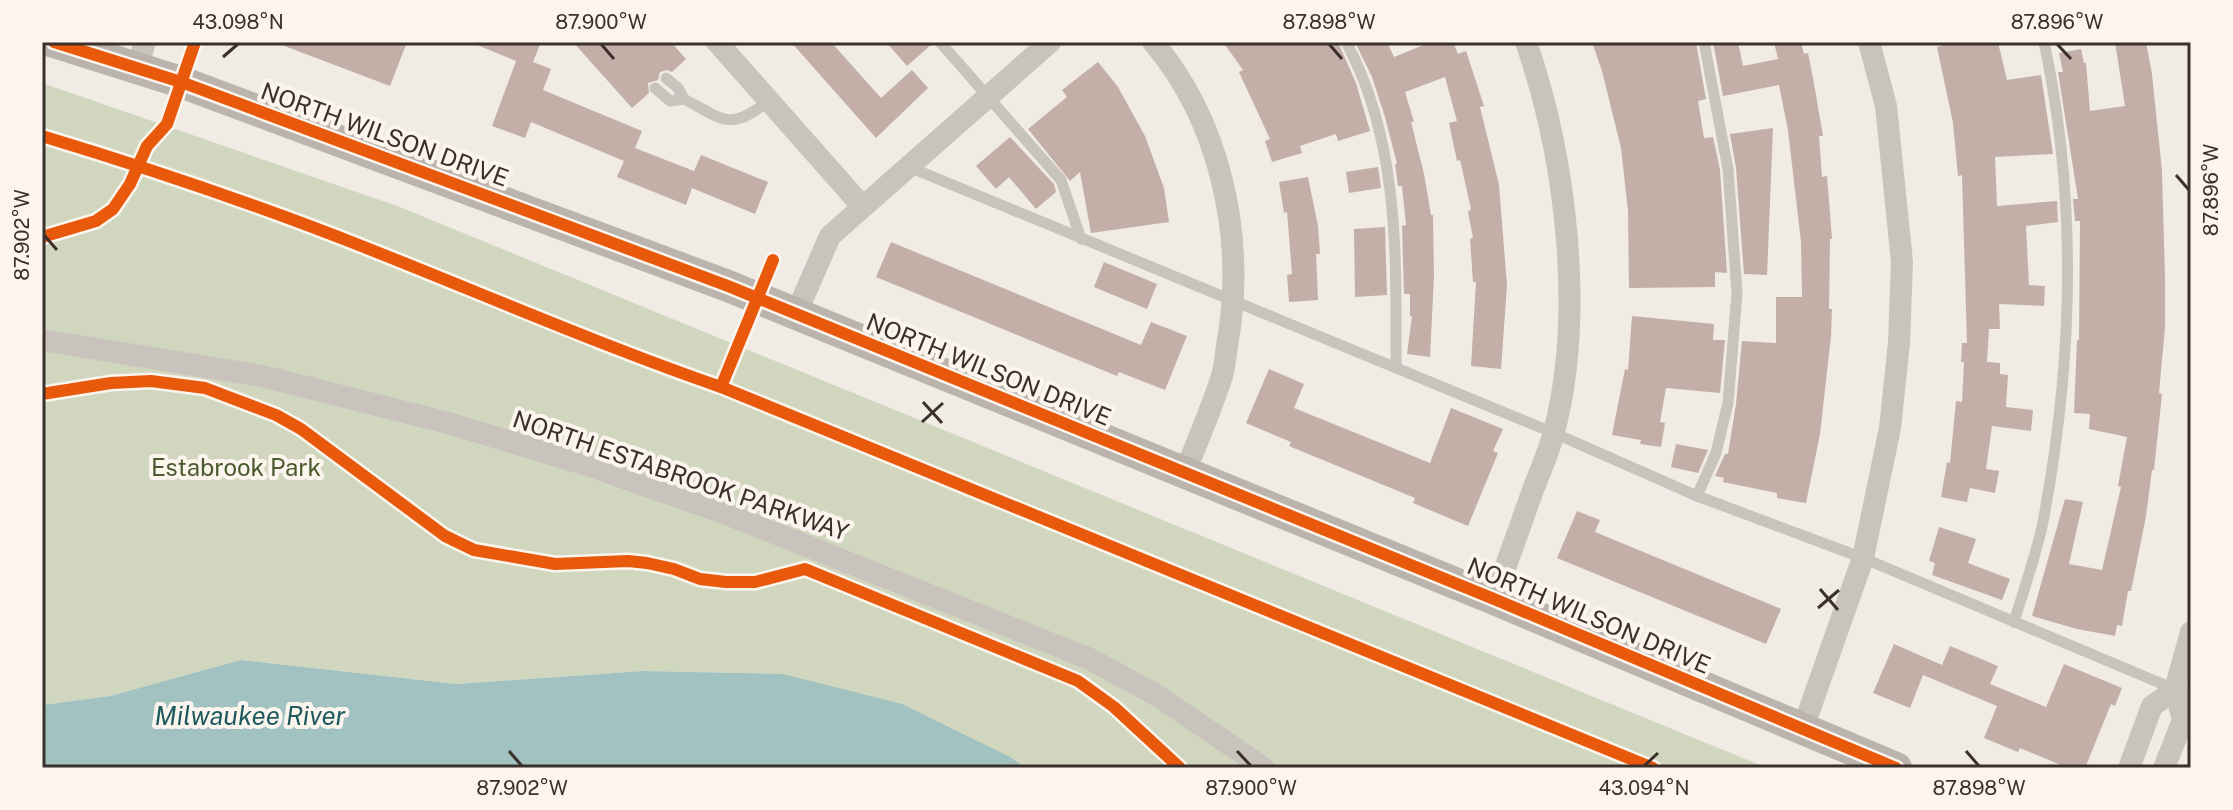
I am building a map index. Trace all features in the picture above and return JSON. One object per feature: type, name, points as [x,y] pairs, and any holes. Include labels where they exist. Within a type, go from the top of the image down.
[{"type":"street","name":"NORTH WILSON DRIVE","points":[[54,42],[141,55],[796,314],[1494,599],[1896,768]]},
{"type":"street","points":[[717,42],[862,206]]},
{"type":"street","points":[[796,314],[830,236],[1050,42]]},
{"type":"street","points":[[1153,42],[1165,56],[1198,111],[1221,174],[1234,245],[1234,301],[1222,373],[1185,473]]},
{"type":"street","points":[[1494,599],[1554,433],[1571,307],[1556,158],[1526,42]]},
{"type":"street","points":[[1803,728],[1863,558],[1890,428],[1899,343],[1902,262],[1886,106],[1869,42]]},
{"type":"street","name":"NORTH ESTABROOK PARKWAY","points":[[42,340],[262,376],[452,424],[590,466],[744,521],[1090,659],[1158,696],[1264,768]]},
{"type":"street","points":[[2164,768],[2183,720],[2183,693],[2191,632]]},
{"type":"street","points":[[2129,768],[2152,706],[2183,693]]},
{"type":"lane","points":[[940,42],[1061,180],[1081,239]]},
{"type":"lane","points":[[1346,42],[1371,100],[1387,167],[1396,248],[1396,368]]},
{"type":"lane","points":[[1697,496],[1716,453],[1728,403],[1737,293],[1728,169],[1704,42]]},
{"type":"lane","points":[[2014,622],[2042,525],[2061,398],[2069,283],[2065,166],[2044,42]]},
{"type":"lane","points":[[666,78],[678,88],[684,99],[720,118],[745,119],[769,101]]},
{"type":"lane","points":[[655,88],[670,101],[684,99]]},
{"type":"lane","points":[[907,167],[1554,433],[1697,496],[1863,558],[2183,693]]},
{"type":"green space","name":"Estabrook Park","points":[[42,83],[400,207],[1767,768],[1025,768],[1012,758],[783,674],[643,671],[456,684],[241,660],[110,696],[42,705]]},
{"type":"water","name":"Milwaukee River","points":[[241,660],[456,684],[643,671],[783,674],[902,704],[1012,758],[1025,768],[42,768],[42,705],[110,696]]},
{"type":"building","points":[[274,42],[407,42],[390,86]]},
{"type":"building","points":[[470,42],[541,42],[533,62],[551,69],[543,90],[642,131],[635,148],[694,171],[701,155],[768,182],[755,214],[692,188],[686,205],[617,177],[624,161],[531,122],[525,138],[492,126],[516,61]]},
{"type":"building","points":[[573,42],[671,42],[686,59],[672,72],[660,72],[658,80],[648,83],[649,93],[632,108]]},
{"type":"building","points":[[791,42],[831,42],[881,98],[912,70],[928,88],[876,138]]},
{"type":"building","points":[[886,42],[932,42],[932,44],[907,66]]},
{"type":"building","points":[[1223,42],[1338,42],[1356,83],[1370,131],[1338,141],[1336,134],[1300,146],[1302,153],[1272,162],[1265,141],[1270,139],[1239,72],[1243,70]]},
{"type":"building","points":[[1355,42],[1387,42],[1394,57],[1431,42],[1453,42],[1458,54],[1466,51],[1484,106],[1480,107],[1499,185],[1507,285],[1501,369],[1471,366],[1476,282],[1473,282],[1470,239],[1473,238],[1468,212],[1471,209],[1449,123],[1457,121],[1445,77],[1405,92],[1433,215],[1434,276],[1430,357],[1407,354],[1412,316],[1410,294],[1404,294],[1402,226],[1406,225],[1402,186],[1398,186],[1397,164],[1372,77]]},
{"type":"building","points":[[1592,42],[1696,42],[1706,99],[1698,101],[1704,138],[1713,137],[1720,170],[1727,273],[1715,272],[1715,287],[1629,288],[1628,211],[1621,148]]},
{"type":"building","points":[[1713,42],[1738,42],[1743,66],[1778,59],[1774,42],[1801,42],[1804,54],[1808,53],[1823,136],[1819,136],[1822,177],[1827,176],[1832,239],[1829,309],[1832,309],[1820,434],[1806,503],[1777,498],[1777,493],[1723,482],[1724,478],[1715,476],[1725,454],[1728,454],[1742,341],[1776,343],[1776,297],[1802,297],[1801,242],[1788,130],[1779,85],[1723,96]]},
{"type":"building","points":[[1942,42],[1998,42],[2007,80],[2041,75],[2053,154],[1995,157],[1997,206],[2057,201],[2058,222],[2026,226],[2029,285],[2045,286],[2044,306],[1999,304],[2000,329],[1989,329],[1987,362],[2000,363],[2000,374],[2008,375],[2006,407],[2033,410],[2031,431],[1992,426],[1986,469],[1999,471],[1995,493],[1970,488],[1967,502],[1941,497],[1947,462],[1950,463],[1956,401],[1962,402],[1962,343],[1967,343],[1962,175],[1958,176],[1953,123],[1937,47],[1943,45]]},
{"type":"building","points":[[2115,42],[2146,42],[2152,74],[2162,171],[2165,327],[2154,470],[2131,591],[2128,591],[2122,626],[2117,625],[2115,636],[2032,616],[2065,499],[2083,502],[2069,564],[2102,570],[2121,487],[2118,486],[2127,437],[2089,429],[2090,414],[2074,413],[2079,340],[2080,221],[2075,221],[2073,199],[2078,199],[2058,72],[2063,72],[2059,53],[2081,49],[2086,63],[2090,111],[2125,106]]},
{"type":"building","points":[[1098,62],[1118,87],[1145,136],[1164,188],[1169,222],[1091,233],[1080,172],[1070,181],[1028,129],[1067,97],[1062,90]]},
{"type":"building","points":[[1773,128],[1767,275],[1744,274],[1736,168],[1730,134]]},
{"type":"building","points":[[1010,137],[1054,184],[1056,192],[1036,209],[1009,177],[996,189],[976,166]]},
{"type":"building","points":[[1378,167],[1381,188],[1349,193],[1346,172]]},
{"type":"building","points":[[1308,177],[1318,226],[1318,300],[1289,302],[1287,275],[1292,274],[1287,212],[1284,213],[1279,182]]},
{"type":"building","points":[[1385,227],[1387,295],[1355,297],[1354,229]]},
{"type":"building","points":[[891,242],[1141,345],[1151,322],[1187,336],[1165,390],[1119,372],[1117,376],[876,277]]},
{"type":"building","points":[[1104,262],[1157,284],[1147,309],[1094,287]]},
{"type":"building","points":[[1632,316],[1714,324],[1713,340],[1725,340],[1720,393],[1666,388],[1660,422],[1665,423],[1661,447],[1612,435],[1625,369],[1628,370]]},
{"type":"building","points":[[1269,369],[1304,384],[1294,408],[1430,463],[1451,408],[1503,429],[1493,451],[1498,453],[1468,526],[1413,503],[1415,498],[1289,446],[1291,442],[1246,423]]},
{"type":"building","points":[[1676,444],[1708,450],[1698,473],[1671,467]]},
{"type":"building","points":[[1577,511],[1600,520],[1595,532],[1781,609],[1766,644],[1557,558]]},
{"type":"building","points":[[1939,527],[1976,539],[1968,563],[2010,579],[2002,600],[1932,575],[1935,563],[1929,561]]},
{"type":"building","points":[[1894,644],[1942,665],[1950,646],[1998,666],[1990,684],[2046,707],[2064,664],[2122,688],[2115,706],[2111,704],[2085,768],[2068,768],[2020,748],[2018,752],[1984,738],[1997,706],[1923,675],[1910,708],[1873,693]]},
{"type":"cycle path","points":[[54,42],[181,82],[728,286],[1494,599],[1896,768]]},
{"type":"cycle path","points":[[42,237],[96,221],[113,209],[130,184],[147,146],[167,124],[195,42]]},
{"type":"cycle path","points":[[42,136],[284,217],[721,387],[1653,768]]},
{"type":"cycle path","points":[[721,387],[773,260]]},
{"type":"cycle path","points":[[42,394],[111,383],[151,381],[205,388],[276,415],[301,429],[445,536],[474,550],[555,564],[647,563],[700,579],[726,582],[755,582],[805,569],[1078,681],[1114,707],[1180,768]]}]
